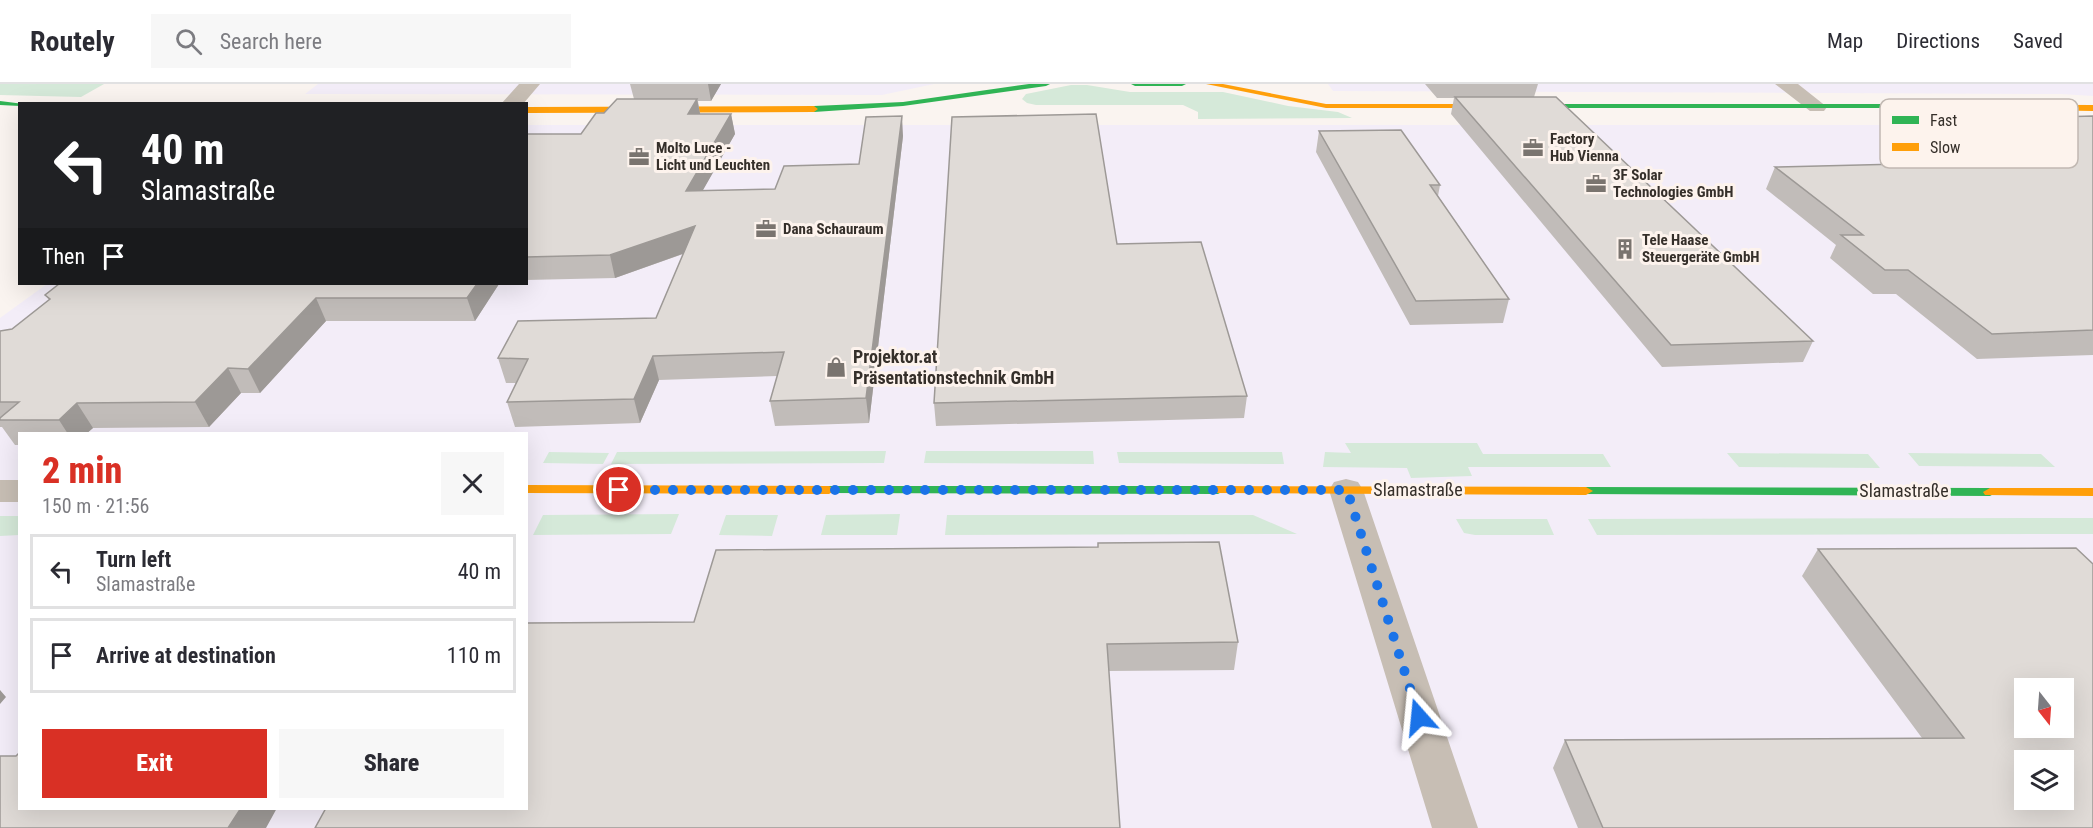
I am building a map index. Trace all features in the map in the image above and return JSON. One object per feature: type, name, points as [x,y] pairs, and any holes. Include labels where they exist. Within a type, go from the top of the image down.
[{"type":"main road","points":[[966,94],[995,84]]},
{"type":"main road","points":[[528,110],[835,109],[903,104],[1046,84]]},
{"type":"main road","points":[[1135,84],[1182,84]]},
{"type":"main road","points":[[1210,84],[1326,106],[1880,107]]},
{"type":"main road","points":[[1281,84],[1310,94],[1388,106]]},
{"type":"main road","points":[[0,103],[18,104]]},
{"type":"main road","points":[[2078,107],[2093,108]]},
{"type":"main road","name":"Slamastraße","points":[[528,489],[2093,492]]},
{"type":"street","points":[[513,102],[530,84]]},
{"type":"street","points":[[1785,84],[1817,107]]},
{"type":"street","points":[[1347,490],[1455,828]]},
{"type":"street","points":[[0,491],[18,491]]},
{"type":"shaded area","points":[[318,84],[934,84],[882,95],[305,94]]},
{"type":"shaded area","points":[[1328,84],[2093,84],[2093,96],[1333,91]]},
{"type":"shaded area","points":[[528,125],[1880,125],[1880,168],[2078,168],[2078,125],[2093,125],[2093,828],[0,828],[0,318],[46,285],[528,285]]},
{"type":"green space","points":[[0,84],[104,84],[81,97],[0,95]]},
{"type":"green space","points":[[1071,85],[1087,85],[1130,92],[1223,92],[1288,106],[1338,112],[1352,118],[1198,119],[1198,112],[1183,105],[1036,105],[1022,99],[1026,94]]},
{"type":"green space","points":[[1345,443],[1477,443],[1483,454],[1603,454],[1611,467],[1468,467],[1472,476],[1411,478],[1407,468],[1323,467],[1325,452],[1351,453]]},
{"type":"green space","points":[[886,451],[884,463],[611,464],[617,452]]},
{"type":"green space","points":[[926,451],[1093,451],[1094,464],[924,463]]},
{"type":"green space","points":[[549,452],[609,453],[603,464],[543,463]]},
{"type":"green space","points":[[1117,452],[1282,452],[1284,464],[1119,463]]},
{"type":"green space","points":[[1727,453],[1868,454],[1880,468],[1739,467]]},
{"type":"green space","points":[[1908,453],[2041,454],[2055,467],[1919,466]]},
{"type":"green space","points":[[679,514],[671,534],[533,535],[543,515]]},
{"type":"green space","points":[[900,514],[897,535],[821,535],[826,515]]},
{"type":"green space","points":[[726,515],[778,515],[772,536],[719,535]]},
{"type":"green space","points":[[947,515],[1253,515],[1297,534],[945,535]]},
{"type":"green space","points":[[0,516],[18,516],[18,535],[0,536]]},
{"type":"green space","points":[[2093,518],[2093,534],[1597,535],[1588,519]]},
{"type":"green space","points":[[1456,519],[1547,519],[1554,535],[1475,535],[1464,533]]},
{"type":"building","name":"Tele Haase Steuergeräte GmbH","points":[[1455,97],[1556,97],[1813,341],[1671,345]]},
{"type":"building","points":[[617,99],[697,99],[688,114],[731,114],[686,191],[775,189],[784,166],[859,164],[866,117],[902,116],[866,398],[770,401],[784,352],[653,356],[634,399],[507,402],[528,359],[498,358],[518,321],[656,318],[695,226],[610,255],[528,257],[528,134],[581,134],[596,113],[604,113]]},
{"type":"building","points":[[1096,114],[1117,244],[1201,242],[1247,396],[934,403],[952,117]]},
{"type":"building","points":[[2078,116],[2093,116],[2093,330],[1992,334],[1908,270],[1885,270],[1841,235],[1863,235],[1775,167],[1880,165],[1880,168],[2078,168]]},
{"type":"building","points":[[1401,130],[1440,185],[1430,185],[1509,299],[1416,301],[1319,131]]},
{"type":"building","points":[[58,285],[476,285],[467,298],[316,298],[248,369],[228,368],[195,402],[77,403],[59,420],[0,420],[19,402],[0,402],[0,331],[12,329],[50,299],[45,295]]},
{"type":"building","points":[[1219,542],[1238,642],[1107,644],[1120,828],[315,828],[325,810],[528,810],[528,623],[694,622],[716,550],[1098,547],[1098,543]]},
{"type":"building","points":[[2076,548],[2093,564],[2093,828],[1603,828],[1565,740],[1964,738],[1818,549]]},
{"type":"building","points":[[18,754],[18,810],[240,810],[228,828],[0,828],[0,756]]},
{"type":"traffic: fast","points":[[814,109],[903,104],[1046,84]]},
{"type":"traffic: fast","points":[[1135,84],[1182,84]]},
{"type":"traffic: fast","points":[[0,103],[18,104]]},
{"type":"traffic: fast","points":[[1482,106],[1880,106]]},
{"type":"traffic: fast","points":[[829,490],[1218,490]]},
{"type":"traffic: fast","points":[[1586,491],[1990,492]]},
{"type":"traffic: slow","points":[[1210,84],[1326,106],[1482,106]]},
{"type":"traffic: slow","points":[[2078,108],[2093,108]]},
{"type":"traffic: slow","points":[[528,110],[814,109]]},
{"type":"traffic: slow","points":[[528,489],[829,490]]},
{"type":"traffic: slow","points":[[1218,490],[1586,491]]},
{"type":"traffic: slow","points":[[1990,492],[2093,492]]},
{"type":"place","name":"Factory Hub Vienna","points":[[1533,148]]},
{"type":"place","name":"Molto Luce - Licht und Leuchten","points":[[639,157]]},
{"type":"place","name":"3F Solar Technologies GmbH","points":[[1596,184]]},
{"type":"place","name":"Dana Schauraum","points":[[766,229]]},
{"type":"place","name":"Tele Haase Steuergeräte GmbH","points":[[1625,249]]},
{"type":"place","name":"Projektor.at Präsentationstechnik GmbH","points":[[836,367]]},
{"type":"route","points":[[619,490],[1347,490],[1419,717]]}]
